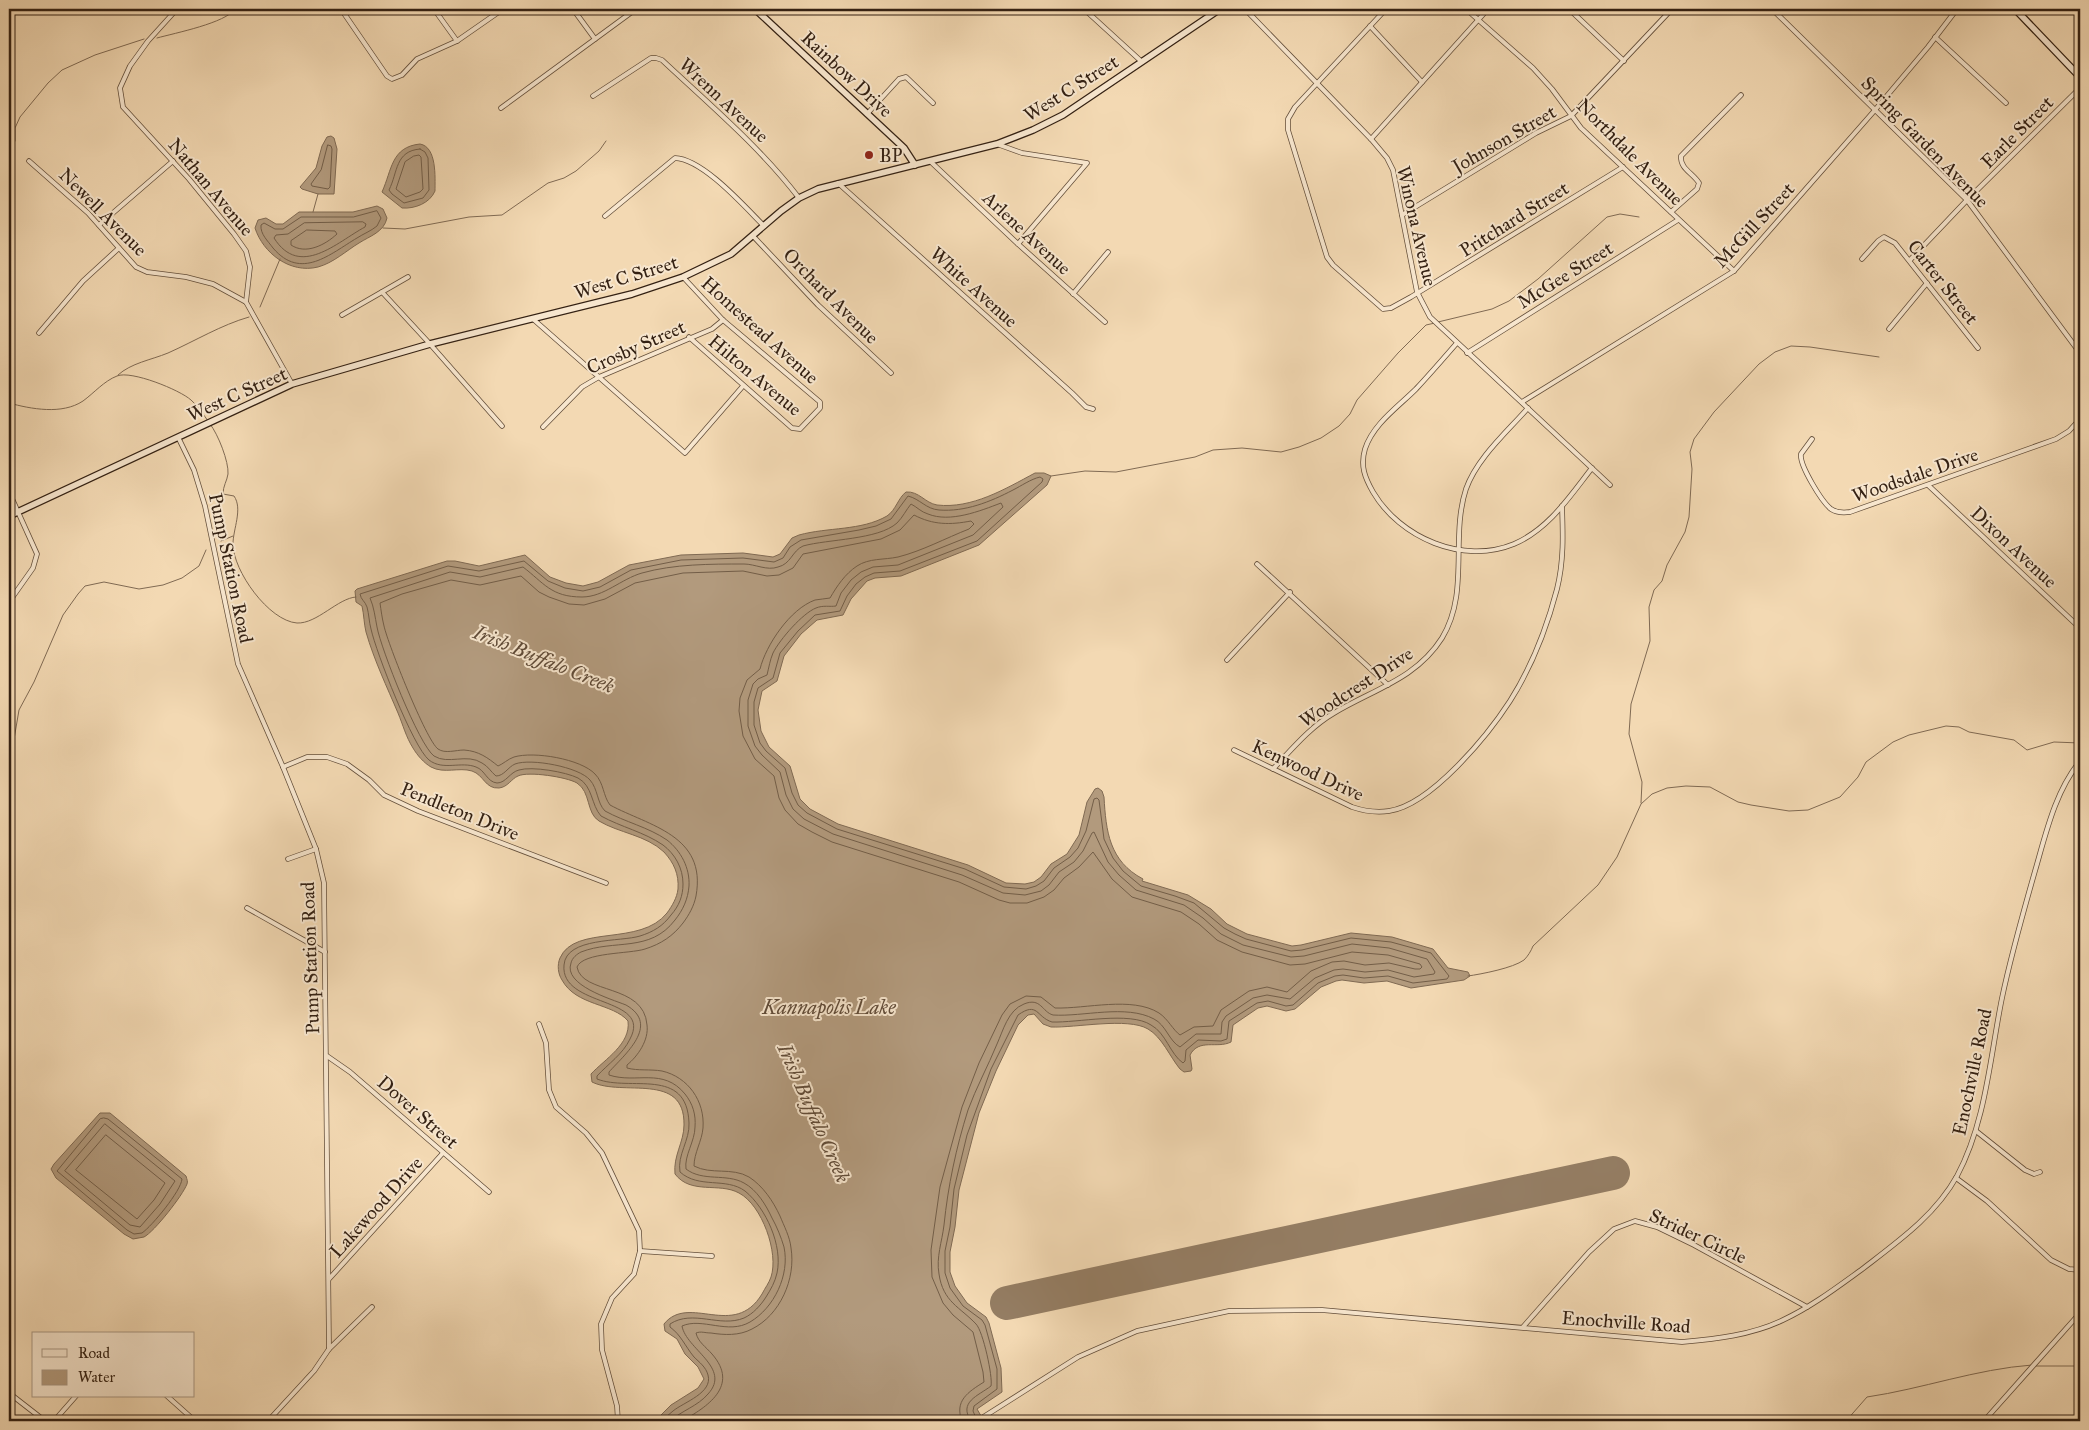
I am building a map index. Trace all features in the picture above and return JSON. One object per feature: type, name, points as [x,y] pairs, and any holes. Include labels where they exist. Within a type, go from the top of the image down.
[{"type":"main road","name":"Rainbow Drive","points":[[755,9],[904,148],[915,165]]},
{"type":"main road","name":"West C Street","points":[[9,516],[292,384],[430,344],[632,294],[683,277],[731,254],[799,198],[838,183],[931,162],[998,144],[1033,130],[1063,115],[1220,9]]},
{"type":"main road","points":[[2015,9],[2080,76]]},
{"type":"street","name":"Nathan Avenue","points":[[177,9],[148,41],[130,66],[120,88],[120,97],[127,113],[173,161],[246,250],[250,267],[246,302]]},
{"type":"street","points":[[340,9],[387,76],[392,79],[397,78],[424,54],[457,41],[503,9]]},
{"type":"street","points":[[434,9],[457,41]]},
{"type":"street","points":[[573,9],[595,39]]},
{"type":"street","points":[[501,108],[636,9]]},
{"type":"street","points":[[1084,9],[1142,62]]},
{"type":"street","name":"Winona Avenue","points":[[1245,9],[1371,139],[1387,158],[1393,170],[1417,292],[1430,317],[1456,344],[1522,402],[1610,486]]},
{"type":"street","points":[[1317,84],[1386,9]]},
{"type":"street","name":"Northdale Avenue","points":[[1466,9],[1544,79],[1581,128],[1734,271]]},
{"type":"street","points":[[1371,139],[1488,9]]},
{"type":"street","points":[[1569,9],[1624,61]]},
{"type":"street","name":"Johnson Street","points":[[1402,215],[1536,133],[1572,116],[1672,9]]},
{"type":"street","name":"Spring Garden Avenue","points":[[1772,9],[1967,200],[2080,353]]},
{"type":"street","name":"McGill Street","points":[[1522,402],[1671,312],[1734,271],[1875,110],[1956,9]]},
{"type":"street","points":[[1370,26],[1422,82]]},
{"type":"street","points":[[1935,37],[2006,103]]},
{"type":"street","name":"Wrenn Avenue","points":[[593,96],[651,58],[662,60],[781,174],[799,198]]},
{"type":"street","points":[[867,114],[899,79],[906,77],[933,103]]},
{"type":"street","name":"Pritchard Street","points":[[1317,84],[1295,107],[1288,119],[1288,130],[1327,257],[1332,265],[1383,309],[1391,308],[1463,266],[1623,167]]},
{"type":"street","name":"Earle Street","points":[[1910,260],[1967,200],[2080,88]]},
{"type":"street","points":[[1671,212],[1697,189],[1699,183],[1683,167],[1680,162],[1681,156],[1741,95]]},
{"type":"street","points":[[998,144],[1022,153],[1087,163],[1018,244]]},
{"type":"street","points":[[606,216],[675,158],[683,158],[716,179],[764,226]]},
{"type":"street","name":"Newell Avenue","points":[[29,161],[72,198],[136,267],[148,272],[186,277],[213,284],[246,302]]},
{"type":"street","points":[[98,225],[173,161]]},
{"type":"street","name":"Arlene Avenue","points":[[931,162],[1072,294],[1105,322]]},
{"type":"street","name":"White Avenue","points":[[838,183],[1086,407],[1093,409]]},
{"type":"street","name":"McGee Street","points":[[1467,352],[1678,220]]},
{"type":"street","name":"Orchard Avenue","points":[[753,236],[818,305],[891,373]]},
{"type":"street","name":"Carter Street","points":[[1862,259],[1884,237],[1895,243],[1978,348]]},
{"type":"street","points":[[39,333],[82,281],[119,248]]},
{"type":"street","points":[[1072,294],[1108,252]]},
{"type":"street","points":[[342,315],[408,276]]},
{"type":"street","name":"Homestead Avenue","points":[[683,277],[723,320],[820,402]]},
{"type":"street","points":[[1889,329],[1927,283]]},
{"type":"street","points":[[382,292],[502,426]]},
{"type":"street","points":[[246,302],[292,384]]},
{"type":"street","points":[[533,319],[685,453],[743,386]]},
{"type":"street","name":"Crosby Street","points":[[543,427],[582,387],[599,377],[689,337],[712,329],[723,320]]},
{"type":"street","name":"Hilton Avenue","points":[[689,337],[792,428],[800,429],[807,423],[820,408],[820,402]]},
{"type":"street","points":[[1456,344],[1390,413],[1372,434],[1365,449],[1362,465],[1367,482],[1391,517],[1404,528],[1458,550],[1485,551],[1500,549],[1514,544],[1543,526],[1562,506],[1592,468]]},
{"type":"street","name":"Woodcrest Drive","points":[[1273,769],[1313,728],[1333,713],[1410,672],[1428,656],[1442,637],[1451,616],[1458,590],[1458,550],[1461,513],[1467,488],[1476,470],[1528,408]]},
{"type":"street","name":"Woodsdale Drive","points":[[1812,439],[1801,454],[1801,462],[1825,502],[1835,511],[1850,512],[1930,486],[2056,439],[2069,431],[2080,419]]},
{"type":"street","name":"Pump Station Road","points":[[178,437],[194,470],[205,506],[238,664],[316,849],[324,883],[329,1349]]},
{"type":"street","name":"Dixon Avenue","points":[[1930,486],[2080,628]]},
{"type":"street","points":[[9,492],[37,554],[33,568],[9,602]]},
{"type":"street","name":"Kenwood Drive","points":[[1234,750],[1366,812],[1390,811],[1405,805],[1429,791],[1444,779],[1491,727],[1510,700],[1536,649],[1557,591],[1562,568],[1562,506]]},
{"type":"street","points":[[1258,564],[1388,685]]},
{"type":"street","points":[[1227,660],[1290,592]]},
{"type":"street","name":"Pendleton Drive","points":[[283,768],[307,757],[327,757],[347,764],[369,780],[384,795],[489,839],[606,883]]},
{"type":"street","name":"Enochville Road","points":[[977,1421],[1078,1357],[1137,1331],[1229,1311],[1322,1310],[1682,1342],[1716,1339],[1757,1330],[1783,1321],[1807,1307],[1915,1228],[1934,1208],[1956,1178],[1976,1131],[2002,997],[2021,919],[2059,796],[2065,783],[2080,761]]},
{"type":"street","points":[[288,859],[316,849]]},
{"type":"street","points":[[247,908],[325,952]]},
{"type":"street","points":[[539,1024],[546,1043],[549,1090],[556,1107],[586,1133],[602,1152],[639,1231],[640,1251],[634,1274],[612,1298],[601,1324],[602,1350],[618,1421]]},
{"type":"street","name":"Dover Street","points":[[327,1056],[350,1072],[489,1192]]},
{"type":"street","points":[[1976,1131],[2026,1170],[2034,1174],[2040,1172]]},
{"type":"street","name":"Lakewood Drive","points":[[329,1279],[443,1153]]},
{"type":"street","points":[[1956,1178],[1987,1201],[2051,1260],[2069,1269],[2080,1270]]},
{"type":"street","name":"Strider Circle","points":[[1523,1328],[1589,1252],[1614,1229],[1635,1221],[1657,1228],[1694,1245],[1807,1307]]},
{"type":"street","points":[[640,1251],[712,1256]]},
{"type":"street","points":[[268,1421],[314,1371],[329,1349],[372,1307]]},
{"type":"street","points":[[1984,1421],[2080,1313]]},
{"type":"street","points":[[9,1393],[45,1421]]},
{"type":"street","points":[[54,1421],[74,1398]]},
{"type":"street","points":[[169,1398],[195,1421]]},
{"type":"water","points":[[331,136],[334,138],[337,149],[334,194],[318,194],[302,189],[300,187],[316,168],[322,146],[327,137]]},
{"type":"water","points":[[420,144],[426,146],[432,156],[435,171],[435,191],[426,202],[402,208],[382,192],[398,155],[410,146]]},
{"type":"water","points":[[377,206],[383,209],[387,218],[383,227],[334,260],[318,267],[297,267],[279,260],[264,246],[255,228],[258,220],[266,218],[276,224],[283,224],[299,212],[353,212]]},
{"type":"water","name":"Kannapolis Lake","points":[[1035,473],[1044,473],[1051,476],[1047,485],[979,545],[901,576],[875,578],[867,581],[851,599],[843,615],[817,620],[801,634],[784,656],[777,681],[762,691],[758,710],[761,731],[769,747],[790,766],[800,799],[810,809],[838,824],[968,865],[1006,883],[1025,884],[1034,882],[1041,877],[1051,864],[1067,854],[1079,835],[1087,802],[1095,789],[1098,788],[1102,791],[1104,797],[1108,833],[1116,854],[1123,863],[1143,879],[1142,881],[1188,895],[1211,909],[1227,924],[1247,934],[1292,946],[1351,933],[1392,937],[1433,949],[1448,968],[1468,972],[1470,976],[1464,980],[1411,988],[1387,981],[1364,983],[1336,981],[1321,987],[1295,1009],[1286,1011],[1267,1006],[1258,1008],[1233,1025],[1231,1042],[1220,1045],[1203,1045],[1194,1050],[1190,1055],[1192,1069],[1191,1071],[1184,1072],[1176,1064],[1158,1037],[1148,1029],[1115,1023],[1051,1027],[1043,1024],[1034,1014],[1028,1015],[1018,1025],[979,1113],[959,1190],[950,1252],[950,1272],[955,1286],[967,1303],[986,1317],[1001,1368],[1002,1392],[977,1409],[984,1421],[655,1421],[671,1405],[698,1388],[704,1379],[698,1367],[685,1354],[677,1339],[665,1331],[664,1324],[674,1316],[686,1313],[725,1316],[738,1314],[751,1307],[762,1294],[771,1277],[773,1255],[767,1230],[755,1208],[747,1199],[731,1190],[689,1184],[675,1174],[684,1125],[682,1108],[674,1098],[663,1092],[650,1089],[605,1086],[592,1082],[591,1074],[621,1044],[628,1029],[628,1021],[613,1011],[576,995],[562,980],[558,966],[560,958],[568,948],[579,941],[641,930],[655,923],[667,913],[677,896],[678,878],[675,869],[668,856],[657,846],[599,821],[592,813],[585,792],[577,783],[548,775],[530,774],[518,776],[505,786],[494,788],[472,771],[436,769],[421,759],[408,740],[373,653],[366,632],[362,606],[356,602],[355,591],[447,561],[479,566],[525,555],[550,577],[566,583],[583,586],[598,582],[629,565],[681,555],[743,553],[773,557],[780,554],[792,538],[799,535],[877,521],[893,511],[906,492],[915,493],[937,505],[963,504],[988,496]]},
{"type":"water","points":[[100,1113],[110,1113],[186,1176],[187,1184],[180,1196],[161,1221],[144,1237],[133,1239],[124,1234],[56,1178],[51,1169]]},
{"type":"waterway","points":[[157,38],[222,19],[235,9]]},
{"type":"waterway","points":[[15,141],[15,128],[20,117],[48,83],[62,70],[95,55],[144,39]]},
{"type":"waterway","points":[[383,228],[405,229],[469,217],[502,215],[548,183],[564,178],[576,171],[599,151],[606,141]]},
{"type":"waterway","points":[[313,212],[318,194]]},
{"type":"waterway","points":[[1438,322],[1492,309],[1509,301],[1538,279],[1607,217],[1620,214],[1639,217]]},
{"type":"waterway","points":[[260,307],[280,259]]},
{"type":"waterway","points":[[118,375],[135,365],[168,353],[218,329],[249,317]]},
{"type":"waterway","points":[[1051,476],[1085,471],[1116,472],[1195,457],[1213,450],[1242,448],[1281,452],[1299,447],[1321,438],[1339,426],[1350,414],[1357,400],[1398,353],[1426,325],[1435,323]]},
{"type":"waterway","points":[[1641,803],[1642,782],[1629,734],[1631,704],[1650,641],[1649,607],[1654,590],[1662,581],[1667,565],[1685,532],[1689,517],[1692,469],[1690,452],[1694,439],[1714,412],[1759,364],[1775,352],[1791,346],[1879,357]]},
{"type":"waterway","name":"Irish Buffalo Creek","points":[[9,403],[46,410],[66,408],[83,401],[112,378],[124,375],[144,378],[177,391],[194,402],[208,421]]},
{"type":"waterway","name":"Irish Buffalo Creek","points":[[210,424],[227,463],[228,474],[223,494],[234,496],[237,501],[237,519],[233,538],[235,555],[239,567],[254,593],[275,614],[297,623],[312,619],[349,598],[356,597]]},
{"type":"waterway","points":[[221,541],[233,536]]},
{"type":"waterway","points":[[9,807],[12,751],[19,710],[34,682],[63,615],[78,594],[85,586],[104,582],[139,589],[163,585],[182,578],[199,566],[206,550]]},
{"type":"waterway","points":[[1468,976],[1505,968],[1524,960],[1533,946],[1598,885],[1617,857],[1641,804],[1652,794],[1667,788],[1686,786],[1710,787],[1738,802],[1789,811],[1808,810],[1840,797],[1858,777],[1866,762],[1893,742],[1909,735],[1946,726],[1959,727],[1969,732],[2014,740],[2027,750],[2054,742],[2080,743]]},
{"type":"waterway","points":[[1846,1421],[1867,1397],[1990,1371],[2032,1365]]},
{"type":"waterway","points":[[2036,1366],[2080,1366]]},
{"type":"runway","points":[[1007,1303],[1613,1173]]},
{"type":"place","name":"BP","points":[[869,155]]}]
